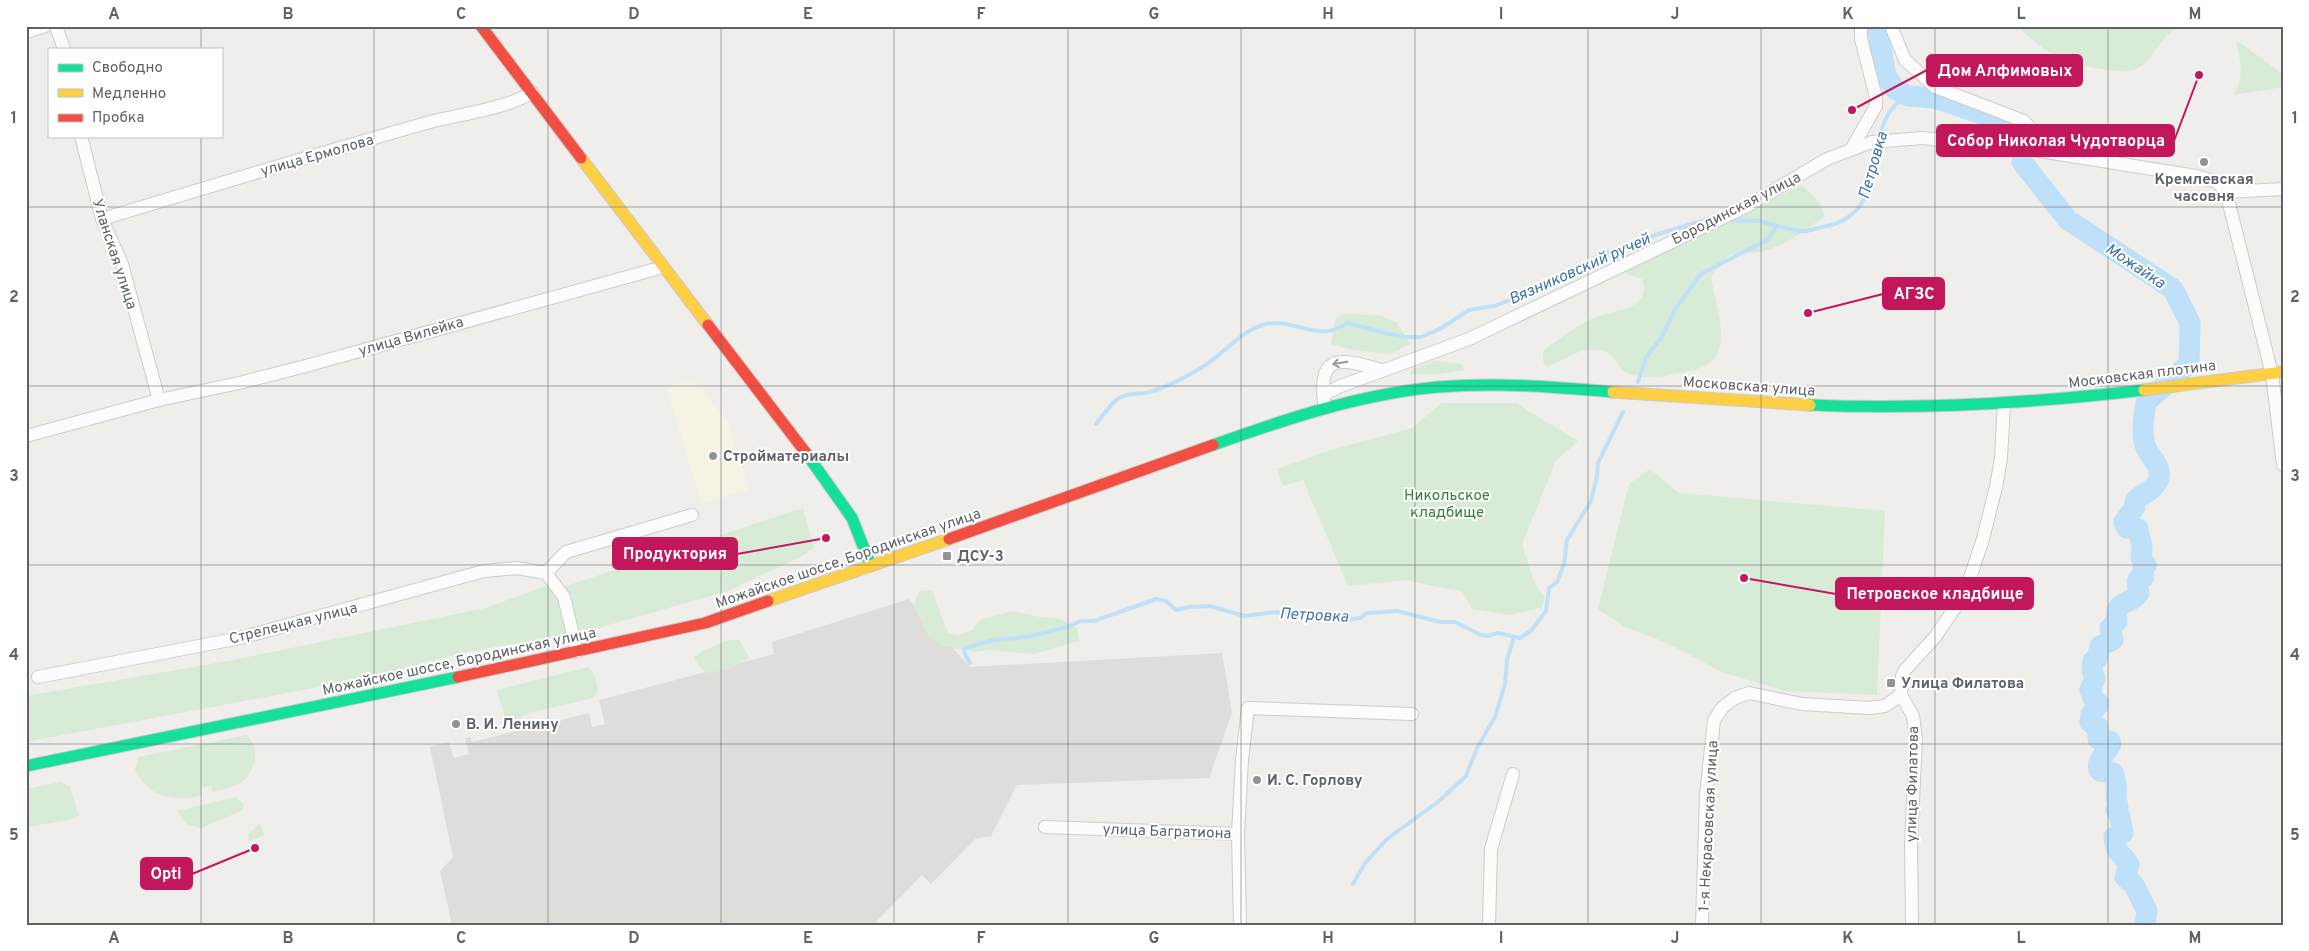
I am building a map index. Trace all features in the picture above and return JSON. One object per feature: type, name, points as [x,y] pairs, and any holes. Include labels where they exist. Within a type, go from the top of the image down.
[{"type":"main road","points":[[481,26],[838,496],[852,518],[871,566]]},
{"type":"main road","name":"Московская плотина","points":[[2036,401],[2277,373]]},
{"type":"main road","name":"Можайское шоссе, Бородинская улица","points":[[26,766],[578,652],[705,623],[871,566],[1324,401],[1460,385]]},
{"type":"main road","name":"Московская улица","points":[[1460,385],[1518,386],[1858,406],[1941,407],[2036,401]]},
{"type":"street","points":[[26,32],[45,26]]},
{"type":"street","points":[[56,26],[64,48]]},
{"type":"street","points":[[1852,148],[1876,106],[1876,97],[1861,39],[1861,26]]},
{"type":"street","points":[[1891,26],[1905,60],[1936,87],[2024,121],[2037,136],[2033,150],[2196,176],[2217,182],[2226,192],[2277,373],[2283,465]]},
{"type":"street","name":"улица Ермолова","points":[[102,220],[270,168],[446,118],[507,103],[532,92]]},
{"type":"street","name":"Уланская улица","points":[[82,138],[102,220],[122,264],[159,400]]},
{"type":"street","name":"Бородинская улица","points":[[1324,401],[1338,387],[1487,330],[1749,204],[1827,159],[1852,148],[1874,142],[1923,138],[2033,150]]},
{"type":"street","points":[[2226,192],[2283,189]]},
{"type":"street","name":"улица Вилейка","points":[[26,436],[159,400],[302,367],[663,267]]},
{"type":"street","points":[[1324,401],[1324,373],[1335,363],[1350,362],[1382,370]]},
{"type":"street","points":[[1901,696],[1902,676],[1905,670],[1930,643],[1950,616],[1965,593],[1975,565],[1996,487],[2001,458],[2004,403]]},
{"type":"street","points":[[578,652],[564,597],[546,573],[566,552],[692,515]]},
{"type":"street","name":"Стрелецкая улица","points":[[38,677],[240,638],[484,571],[517,568],[546,573]]},
{"type":"street","name":"1-я Некрасовская улица","points":[[1702,925],[1706,795],[1714,720],[1723,707],[1735,698],[1749,693],[1802,704],[1869,708],[1885,706],[1901,696]]},
{"type":"street","name":"улица Филатова","points":[[1901,696],[1913,716],[1916,739],[1911,843],[1912,925]]},
{"type":"street","name":"улица Багратиона","points":[[1045,827],[1238,834],[1242,760],[1248,708],[1412,714]]},
{"type":"street","points":[[1489,925],[1491,849],[1512,774]]},
{"type":"street","points":[[1238,834],[1240,925]]},
{"type":"shaded area","name":"Стройматериалы","points":[[694,379],[728,422],[749,489],[702,504],[666,388]]},
{"type":"shaded area","points":[[909,599],[970,667],[1222,653],[1232,713],[1209,778],[1017,785],[991,836],[975,839],[931,884],[922,875],[873,925],[452,925],[440,871],[453,857],[430,747],[449,742],[454,758],[469,754],[465,738],[470,737],[472,742],[589,713],[592,727],[605,724],[599,700],[774,654],[772,642]]},
{"type":"green space","points":[[2018,26],[2180,26],[2166,36],[2142,65],[2129,71],[2120,71],[2073,63],[2057,57],[2041,47]]},
{"type":"green space","points":[[2236,40],[2283,74],[2283,87],[2234,95],[2241,74]]},
{"type":"green space","points":[[1802,185],[1820,203],[1825,216],[1771,249],[1728,257],[1717,267],[1711,277],[1721,334],[1720,346],[1716,356],[1709,364],[1667,376],[1640,377],[1623,370],[1610,354],[1599,350],[1591,350],[1578,353],[1546,367],[1543,361],[1543,351],[1563,336],[1591,319],[1632,306],[1641,298],[1644,289],[1642,279],[1625,274],[1632,267]]},
{"type":"green space","points":[[1345,314],[1379,315],[1397,323],[1410,344],[1391,354],[1354,350],[1331,344],[1335,319]]},
{"type":"green space","points":[[1434,361],[1462,364],[1465,370],[1439,374],[1410,374],[1412,369]]},
{"type":"green space","name":"Никольское кладбище","points":[[1442,403],[1516,403],[1578,441],[1556,461],[1522,544],[1535,584],[1545,598],[1541,608],[1510,615],[1472,609],[1462,592],[1405,580],[1348,586],[1303,480],[1283,486],[1277,469],[1331,450],[1412,428]]},
{"type":"green space","points":[[1650,469],[1679,493],[1885,511],[1877,695],[1786,691],[1724,673],[1665,642],[1625,627],[1598,609],[1629,484]]},
{"type":"green space","points":[[803,508],[814,547],[804,555],[728,591],[577,634],[566,586]]},
{"type":"green space","points":[[546,586],[557,594],[567,636],[476,650],[432,660],[388,674],[26,742],[26,696],[228,661],[485,608]]},
{"type":"green space","points":[[932,590],[948,633],[960,635],[972,630],[980,620],[1013,611],[1060,619],[1077,628],[1079,641],[1034,654],[987,650],[976,652],[941,646],[927,634],[914,605],[919,591]]},
{"type":"green space","points":[[729,640],[740,640],[749,658],[729,669],[708,673],[701,669],[694,658],[702,651]]},
{"type":"green space","points":[[589,667],[595,676],[598,690],[593,698],[529,713],[516,720],[505,719],[497,690]]},
{"type":"green space","points":[[247,735],[254,747],[255,760],[253,767],[245,779],[230,787],[213,792],[211,785],[201,788],[202,795],[172,798],[163,796],[147,786],[135,770],[138,757]]},
{"type":"green space","points":[[61,782],[70,787],[79,816],[70,820],[26,827],[26,789]]},
{"type":"green space","points":[[235,797],[244,804],[243,810],[201,828],[186,824],[177,811]]},
{"type":"green space","points":[[260,823],[264,835],[248,842],[249,834]]},
{"type":"waterway","name":"Можайка","points":[[1877,26],[1886,76],[1895,89],[1908,96],[1935,98],[1988,116],[2008,124],[2017,137]]},
{"type":"waterway","name":"Петровка","points":[[1638,382],[1646,357],[1662,337],[1675,309],[1701,274],[1767,240],[1777,226],[1797,231],[1823,227],[1846,219],[1861,205],[1869,186],[1883,125],[1892,108],[1908,96]]},
{"type":"waterway","name":"Можайка","points":[[2022,162],[2068,220],[2173,289],[2190,323],[2189,364],[2146,402],[2143,424],[2144,440],[2147,450],[2158,468],[2159,479],[2154,487],[2135,501],[2135,507],[2124,522],[2127,528],[2138,529],[2142,546],[2141,558],[2146,565],[2143,569],[2144,577],[2139,578],[2137,582],[2139,593],[2136,597],[2118,609],[2116,614],[2117,621],[2110,628],[2113,640],[2100,646],[2097,659],[2093,661],[2092,670],[2095,678],[2090,690],[2093,698],[2099,704],[2091,714],[2090,722],[2098,727],[2098,739],[2110,741],[2111,744],[2100,761],[2099,768],[2100,771],[2113,773],[2116,781],[2118,807],[2116,810],[2120,817],[2123,833],[2114,837],[2115,844],[2118,852],[2129,865],[2125,877],[2134,885],[2147,911],[2145,925]]},
{"type":"waterway","name":"Вязниковский ручей","points":[[1096,424],[1119,398],[1129,394],[1153,391],[1175,382],[1211,361],[1254,328],[1274,323],[1316,331],[1326,331],[1337,329],[1347,323],[1389,334],[1421,337],[1440,329],[1469,310],[1494,306],[1510,300],[1601,255],[1658,234],[1705,220]]},
{"type":"waterway","name":"Вязниковский ручей","points":[[1726,220],[1760,221],[1777,226]]},
{"type":"waterway","name":"Петровка","points":[[970,663],[964,652],[965,648],[990,641],[1032,636],[1081,621],[1094,621],[1156,599],[1166,601],[1176,610],[1210,606],[1244,616],[1276,612],[1346,620],[1360,618],[1367,613],[1397,611],[1440,622],[1455,622],[1481,635],[1488,636],[1498,633],[1520,638],[1531,631],[1546,611],[1549,588],[1557,582],[1564,564],[1567,540],[1591,501],[1598,463],[1623,412]]},
{"type":"waterway","points":[[1353,884],[1365,863],[1387,839],[1439,801],[1466,776],[1477,748],[1495,717],[1505,684],[1507,660],[1514,637]]},
{"type":"traffic: fast","points":[[1213,445],[1324,409],[1409,390],[1504,385],[1613,392]]},
{"type":"traffic: fast","points":[[1810,405],[1936,406],[2061,399],[2144,390]]},
{"type":"traffic: fast","points":[[806,453],[852,518],[871,566]]},
{"type":"traffic: fast","points":[[26,766],[458,677]]},
{"type":"traffic: slow","points":[[581,158],[708,325]]},
{"type":"traffic: slow","points":[[2144,390],[2283,372]]},
{"type":"traffic: slow","points":[[1613,392],[1810,405]]},
{"type":"traffic: slow","points":[[768,601],[949,539]]},
{"type":"traffic: jam","points":[[481,26],[581,158]]},
{"type":"traffic: jam","points":[[708,325],[806,453]]},
{"type":"traffic: jam","points":[[949,539],[1213,445]]},
{"type":"traffic: jam","points":[[458,677],[705,623],[768,601]]},
{"type":"place","name":"Собор Николая Чудотворца","points":[[2199,75]]},
{"type":"place","name":"Дом Алфимовых","points":[[1852,110]]},
{"type":"place","name":"Кремлевская часовня","points":[[2204,162]]},
{"type":"place","name":"АГЗС","points":[[1808,313]]},
{"type":"place","name":"Стройматериалы","points":[[713,456]]},
{"type":"place","name":"Продуктория","points":[[826,538]]},
{"type":"place","name":"ДСУ-3","points":[[947,556]]},
{"type":"place","name":"Петровское кладбище","points":[[1744,578]]},
{"type":"place","name":"Улица Филатова","points":[[1891,683]]},
{"type":"place","name":"В. И. Ленину","points":[[456,724]]},
{"type":"place","name":"И. С. Горлову","points":[[1257,780]]},
{"type":"place","name":"Opti","points":[[255,848]]}]
